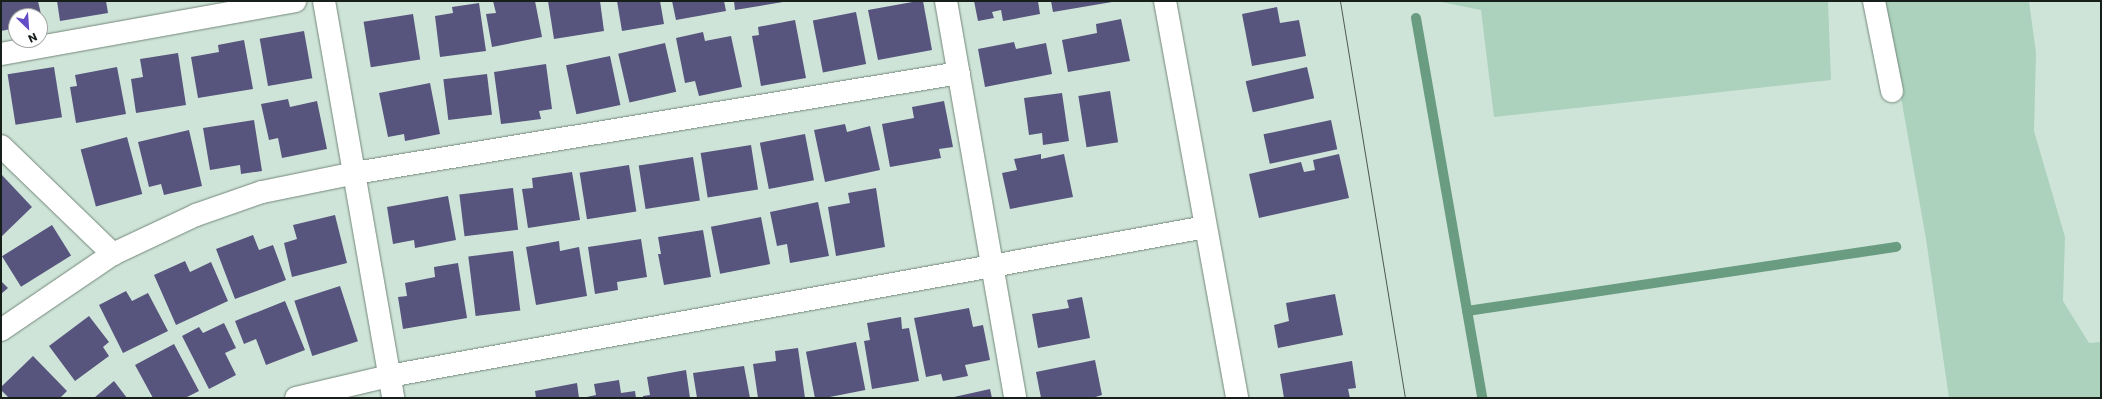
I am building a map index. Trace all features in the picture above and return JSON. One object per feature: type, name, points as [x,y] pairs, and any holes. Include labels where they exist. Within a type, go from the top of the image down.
[{"type":"street","points":[[1,54],[295,1]]},
{"type":"street","points":[[324,1],[393,398]]},
{"type":"street","points":[[946,1],[1015,398]]},
{"type":"street","points":[[1164,1],[1237,398]]},
{"type":"street","points":[[1874,1],[1892,91]]},
{"type":"street","points":[[1,330],[113,254],[196,216],[262,192],[355,174],[958,74]]},
{"type":"street","points":[[1,146],[113,254]]},
{"type":"street","points":[[296,398],[389,376],[1206,227]]},
{"type":"green space","points":[[1436,1],[1828,1],[1831,80],[1494,117],[1481,10]]},
{"type":"green space","points":[[1884,1],[2029,1],[2036,53],[2034,131],[2065,237],[2063,301],[2089,343],[2101,342],[2101,398],[1949,398],[1926,239]]},
{"type":"building","points":[[1,1],[38,1],[40,8],[8,8],[8,30],[1,31]]},
{"type":"building","points":[[57,1],[106,1],[108,13],[60,21]]},
{"type":"building","points":[[493,1],[535,1],[542,37],[492,47],[486,14],[496,13]]},
{"type":"building","points":[[548,1],[600,1],[604,31],[554,39]]},
{"type":"building","points":[[617,1],[660,1],[664,24],[622,31]]},
{"type":"building","points":[[672,1],[724,1],[726,11],[676,20]]},
{"type":"building","points":[[734,1],[783,1],[783,2],[735,10]]},
{"type":"building","points":[[923,1],[932,50],[878,60],[868,10]]},
{"type":"building","points":[[974,1],[1038,1],[1040,14],[1003,21],[1001,10],[992,12],[994,18],[978,21]]},
{"type":"building","points":[[1051,1],[1112,1],[1112,2],[1053,12]]},
{"type":"building","points":[[479,3],[486,51],[440,57],[435,16],[453,13],[452,7]]},
{"type":"building","points":[[1277,7],[1280,23],[1299,20],[1306,56],[1252,66],[1242,14]]},
{"type":"building","points":[[856,12],[866,64],[823,72],[813,20]]},
{"type":"building","points":[[413,14],[420,59],[371,67],[364,22]]},
{"type":"building","points":[[1121,19],[1130,61],[1068,72],[1062,40],[1097,33],[1096,24]]},
{"type":"building","points":[[795,20],[806,78],[761,86],[752,36],[759,35],[758,27]]},
{"type":"building","points":[[304,31],[312,78],[268,86],[260,39]]},
{"type":"building","points":[[703,32],[705,41],[731,36],[742,87],[699,96],[695,81],[685,83],[676,38]]},
{"type":"building","points":[[244,40],[253,89],[198,98],[191,57],[219,52],[218,45]]},
{"type":"building","points":[[1014,42],[1016,49],[1046,43],[1052,74],[985,87],[978,49]]},
{"type":"building","points":[[665,43],[676,92],[629,103],[618,54]]},
{"type":"building","points":[[178,53],[186,105],[136,113],[131,79],[143,77],[140,59]]},
{"type":"building","points":[[610,56],[620,105],[576,114],[566,65]]},
{"type":"building","points":[[546,64],[552,109],[539,111],[541,119],[501,124],[494,72]]},
{"type":"building","points":[[54,67],[62,117],[16,125],[8,74]]},
{"type":"building","points":[[117,67],[126,114],[76,123],[70,87],[77,86],[75,75]]},
{"type":"building","points":[[1307,67],[1314,98],[1253,112],[1246,81]]},
{"type":"building","points":[[487,74],[492,115],[448,120],[443,79]]},
{"type":"building","points":[[430,83],[440,134],[405,141],[404,134],[388,137],[379,93]]},
{"type":"building","points":[[1110,91],[1118,142],[1087,147],[1078,96]]},
{"type":"building","points":[[1062,93],[1069,141],[1043,145],[1042,133],[1029,135],[1024,98]]},
{"type":"building","points":[[288,99],[290,107],[317,101],[327,149],[282,158],[278,138],[269,140],[261,104]]},
{"type":"building","points":[[944,101],[953,147],[939,149],[941,158],[890,167],[882,124],[914,118],[912,107]]},
{"type":"building","points":[[254,120],[262,171],[241,174],[240,165],[210,170],[203,128]]},
{"type":"building","points":[[1331,120],[1337,149],[1270,164],[1264,134]]},
{"type":"building","points":[[845,124],[847,132],[870,126],[880,170],[825,182],[814,130]]},
{"type":"building","points":[[189,130],[202,186],[164,195],[161,184],[149,187],[138,142]]},
{"type":"building","points":[[805,134],[814,180],[769,189],[760,143]]},
{"type":"building","points":[[127,137],[142,194],[96,206],[81,149]]},
{"type":"building","points":[[751,145],[758,189],[708,197],[701,153]]},
{"type":"building","points":[[1041,154],[1041,159],[1064,154],[1073,197],[1010,209],[1002,173],[1017,170],[1014,159]]},
{"type":"building","points":[[1339,154],[1349,198],[1259,218],[1249,174],[1301,162],[1304,172],[1315,170],[1313,160]]},
{"type":"building","points":[[693,157],[700,200],[646,209],[639,166]]},
{"type":"building","points":[[629,165],[636,211],[587,219],[580,173]]},
{"type":"building","points":[[572,172],[580,220],[528,228],[522,189],[533,188],[532,178]]},
{"type":"building","points":[[1,174],[32,207],[1,237]]},
{"type":"building","points":[[513,188],[518,230],[465,236],[459,195]]},
{"type":"building","points":[[876,188],[885,247],[836,256],[828,207],[850,203],[848,193]]},
{"type":"building","points":[[448,196],[456,240],[415,248],[414,240],[393,244],[387,207]]},
{"type":"building","points":[[818,202],[829,256],[790,263],[787,244],[777,246],[770,212]]},
{"type":"building","points":[[335,215],[347,263],[292,277],[284,243],[297,239],[293,225]]},
{"type":"building","points":[[761,217],[770,264],[720,274],[711,227]]},
{"type":"building","points":[[52,225],[71,256],[21,287],[2,256]]},
{"type":"building","points":[[703,230],[711,277],[664,285],[658,254],[661,254],[658,237]]},
{"type":"building","points":[[253,235],[259,250],[273,245],[286,280],[235,299],[216,249]]},
{"type":"building","points":[[641,239],[647,277],[617,282],[618,290],[595,294],[588,247]]},
{"type":"building","points":[[559,241],[560,251],[579,247],[587,296],[536,305],[526,247]]},
{"type":"building","points":[[513,251],[520,311],[476,316],[468,256]]},
{"type":"building","points":[[185,261],[190,272],[211,262],[228,301],[176,325],[154,275]]},
{"type":"building","points":[[458,263],[467,318],[403,329],[398,297],[407,296],[405,283],[435,277],[434,267]]},
{"type":"building","points":[[1,281],[8,288],[1,294]]},
{"type":"building","points":[[340,286],[358,341],[312,356],[294,301]]},
{"type":"building","points":[[126,291],[132,301],[148,293],[168,331],[123,353],[99,305]]},
{"type":"building","points":[[1335,294],[1343,335],[1278,348],[1274,325],[1289,321],[1286,303]]},
{"type":"building","points":[[1082,297],[1090,338],[1038,348],[1032,314],[1069,308],[1067,300]]},
{"type":"building","points":[[285,301],[305,350],[266,365],[256,339],[244,344],[235,321]]},
{"type":"building","points":[[969,308],[973,327],[983,325],[990,360],[965,365],[968,376],[943,381],[941,374],[926,377],[914,318]]},
{"type":"building","points":[[89,316],[109,342],[103,347],[109,356],[75,381],[49,346]]},
{"type":"building","points":[[901,317],[902,329],[909,328],[919,381],[872,389],[864,341],[870,340],[867,323]]},
{"type":"building","points":[[224,323],[236,348],[225,353],[236,375],[209,389],[182,336],[199,327],[203,333]]},
{"type":"building","points":[[856,342],[865,390],[825,398],[815,398],[806,352]]},
{"type":"building","points":[[174,344],[199,391],[185,398],[153,398],[135,365]]},
{"type":"building","points":[[798,348],[805,398],[758,398],[753,364],[776,361],[775,351]]},
{"type":"building","points":[[33,356],[67,391],[60,398],[9,398],[1,390],[1,387]]},
{"type":"building","points":[[1095,360],[1102,395],[1092,398],[1041,398],[1036,372]]},
{"type":"building","points":[[1352,361],[1356,388],[1348,389],[1350,398],[1284,398],[1280,374]]},
{"type":"building","points":[[744,366],[750,398],[697,398],[693,373]]},
{"type":"building","points":[[686,370],[690,398],[643,398],[643,396],[650,395],[647,377]]},
{"type":"building","points":[[619,380],[621,393],[635,391],[636,398],[582,398],[596,395],[594,384]]},
{"type":"building","points":[[114,381],[127,398],[94,398]]},
{"type":"building","points":[[577,383],[579,398],[536,398],[535,391]]},
{"type":"building","points":[[990,389],[992,398],[954,398],[954,397]]},
{"type":"waterway","points":[[1416,18],[1482,398]]},
{"type":"waterway","points":[[1467,311],[1896,247]]},
{"type":"tram line","points":[[1340,1],[1405,398]]}]
